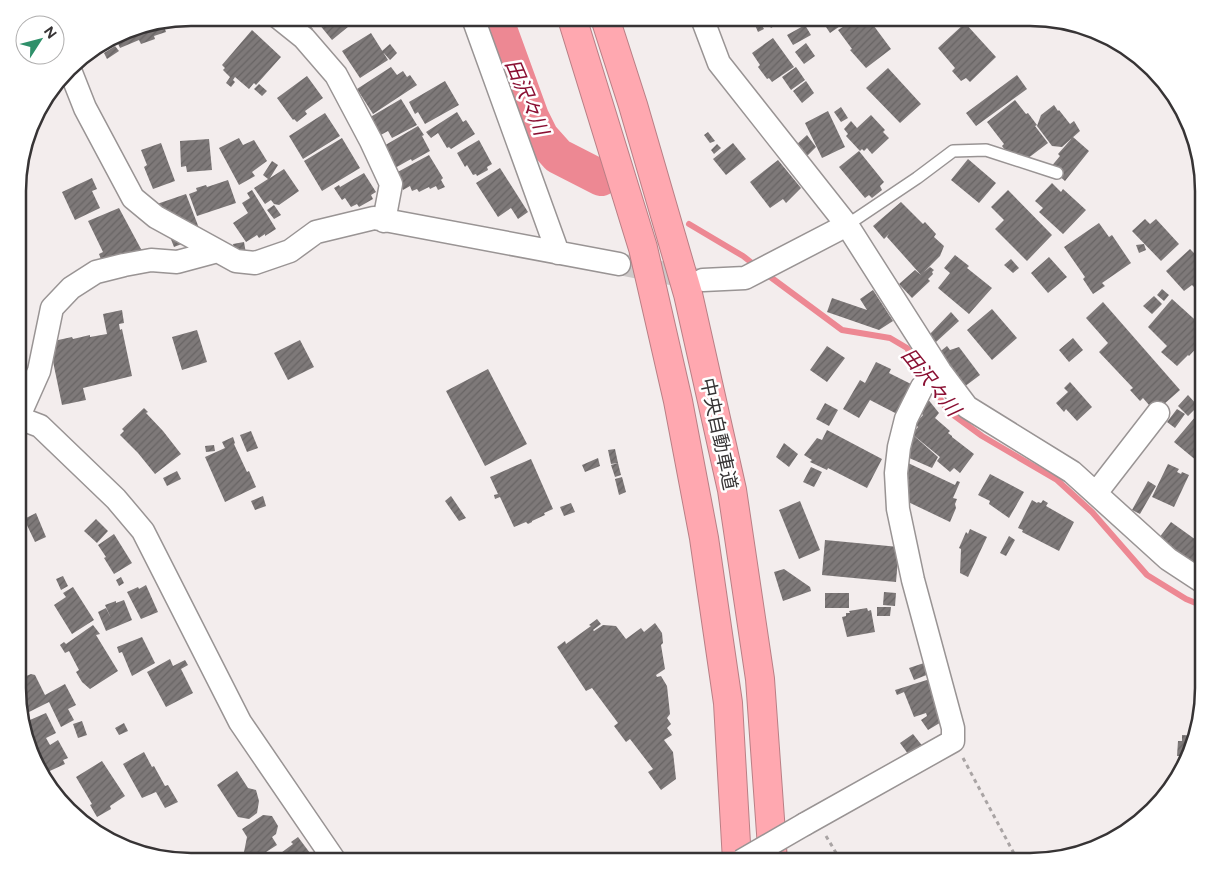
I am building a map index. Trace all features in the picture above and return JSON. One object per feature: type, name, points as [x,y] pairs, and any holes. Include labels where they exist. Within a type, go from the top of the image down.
[{"type":"highway","name":"中央自動車道","points":[[575,27],[643,248],[678,401],[704,538],[728,703],[737,853]]},
{"type":"highway","name":"中央自動車道","points":[[608,27],[633,105],[688,294],[732,490],[760,679],[772,853]]},
{"type":"street","points":[[290,27],[304,38],[336,76],[371,141],[391,184],[384,221]]},
{"type":"street","points":[[476,27],[558,253]]},
{"type":"street","points":[[705,27],[719,63],[847,225],[932,378],[967,407],[1072,472],[1168,559],[1194,576]]},
{"type":"street","points":[[73,77],[85,108],[133,198],[156,217],[236,261],[254,263],[290,251],[316,232],[374,218],[619,264]]},
{"type":"street","points":[[703,280],[748,277],[847,225]]},
{"type":"street","points":[[26,400],[39,371],[52,308],[71,288],[96,272],[151,260],[177,262],[218,251]]},
{"type":"street","points":[[756,853],[953,741],[953,728],[926,632],[898,508],[896,473],[899,447],[906,419],[932,378]]},
{"type":"street","points":[[1096,493],[1158,413]]},
{"type":"street","points":[[26,420],[40,426],[116,499],[143,531],[240,722],[329,852]]},
{"type":"lane","points":[[847,225],[917,178],[953,151],[986,150],[1056,173]]},
{"type":"path","points":[[953,741],[1013,853]]},
{"type":"path","points":[[811,821],[835,853]]},
{"type":"building","points":[[296,27],[311,27],[313,29],[303,36]]},
{"type":"building","points":[[321,27],[348,27],[332,40]]},
{"type":"building","points":[[756,27],[763,27],[764,29],[758,32]]},
{"type":"building","points":[[801,27],[806,27],[811,35],[793,45],[787,35]]},
{"type":"building","points":[[826,27],[839,27],[830,33]]},
{"type":"building","points":[[843,27],[875,27],[891,49],[866,68],[850,50],[852,49],[838,30]]},
{"type":"building","points":[[961,27],[969,27],[996,57],[970,82],[966,78],[961,81],[952,71],[955,68],[938,48]]},
{"type":"building","points":[[165,28],[166,32],[154,36],[155,39],[141,44],[139,40],[120,48],[118,43],[138,35]]},
{"type":"building","points":[[252,30],[281,57],[256,85],[254,83],[249,89],[235,77],[233,80],[235,82],[231,87],[226,83],[230,77],[223,70],[225,68],[222,65]]},
{"type":"building","points":[[371,33],[388,60],[360,78],[342,51]]},
{"type":"building","points":[[773,38],[794,67],[772,82],[769,78],[767,79],[758,67],[760,65],[752,53]]},
{"type":"building","points":[[806,43],[815,56],[804,64],[795,52]]},
{"type":"building","points":[[390,44],[397,53],[390,60],[382,51]]},
{"type":"building","points":[[115,46],[119,51],[107,59],[104,53]]},
{"type":"building","points":[[391,67],[397,75],[403,71],[407,77],[410,75],[417,85],[373,114],[357,89]]},
{"type":"building","points":[[796,67],[805,80],[791,90],[782,77]]},
{"type":"building","points":[[888,68],[921,104],[900,123],[866,88]]},
{"type":"building","points":[[1017,75],[1027,89],[976,126],[966,113]]},
{"type":"building","points":[[307,76],[323,98],[305,111],[307,114],[297,122],[293,120],[277,98]]},
{"type":"building","points":[[445,81],[459,105],[425,124],[418,112],[415,114],[409,102]]},
{"type":"building","points":[[806,81],[814,93],[802,103],[793,91]]},
{"type":"building","points":[[259,84],[267,91],[262,96],[254,89]]},
{"type":"building","points":[[401,99],[417,125],[392,138],[388,131],[377,137],[367,119]]},
{"type":"building","points":[[1015,100],[1026,114],[1028,113],[1048,143],[1019,165],[1002,146],[1004,144],[987,122]]},
{"type":"building","points":[[1054,105],[1070,124],[1074,121],[1080,131],[1062,147],[1052,146],[1037,126],[1041,115]]},
{"type":"building","points":[[841,107],[848,118],[841,122],[834,112]]},
{"type":"building","points":[[828,111],[845,147],[822,158],[805,123]]},
{"type":"building","points":[[457,112],[463,122],[466,120],[475,134],[451,149],[447,148],[438,133],[431,138],[426,132]]},
{"type":"building","points":[[325,113],[340,136],[303,159],[289,136]]},
{"type":"building","points":[[871,115],[885,130],[883,132],[889,138],[872,154],[867,148],[864,151],[862,149],[860,151],[846,136],[848,134],[844,129],[851,121],[857,128]]},
{"type":"building","points":[[418,126],[424,135],[422,136],[430,151],[395,168],[382,147]]},
{"type":"building","points":[[708,132],[715,141],[710,143],[704,135]]},
{"type":"building","points":[[807,135],[816,147],[806,157],[796,145]]},
{"type":"building","points":[[1073,137],[1089,151],[1065,181],[1050,168],[1060,156],[1058,154]]},
{"type":"building","points":[[239,138],[243,145],[254,140],[267,161],[252,172],[255,176],[239,185],[219,148]]},
{"type":"building","points":[[342,138],[360,168],[322,191],[304,161]]},
{"type":"building","points":[[209,139],[212,170],[187,172],[186,166],[181,167],[180,141]]},
{"type":"building","points":[[479,140],[492,164],[487,167],[488,170],[477,176],[476,174],[473,175],[467,165],[465,167],[457,153]]},
{"type":"building","points":[[161,143],[175,181],[153,189],[144,167],[147,165],[141,150]]},
{"type":"building","points":[[733,143],[746,159],[726,175],[713,159]]},
{"type":"building","points":[[717,144],[721,148],[714,154],[711,150]]},
{"type":"building","points":[[859,151],[884,182],[880,186],[882,190],[872,198],[869,195],[865,198],[839,167]]},
{"type":"building","points":[[429,155],[443,178],[441,180],[445,187],[438,190],[436,186],[430,189],[429,187],[419,192],[417,189],[412,191],[410,186],[403,190],[394,174]]},
{"type":"building","points":[[968,159],[996,183],[979,203],[951,180]]},
{"type":"building","points":[[778,160],[801,188],[786,203],[783,199],[770,208],[750,182]]},
{"type":"building","points":[[272,161],[278,165],[270,178],[284,169],[299,191],[279,205],[274,204],[271,200],[265,204],[254,188],[268,179],[263,175]]},
{"type":"building","points":[[500,168],[528,212],[518,219],[511,208],[498,217],[476,183]]},
{"type":"building","points":[[364,173],[376,192],[371,195],[373,199],[359,207],[357,204],[351,207],[345,198],[342,200],[334,188],[339,185],[340,187]]},
{"type":"building","points":[[92,178],[97,189],[92,191],[100,208],[75,220],[62,192]]},
{"type":"building","points":[[228,180],[236,203],[197,216],[189,194],[197,191],[196,188],[206,185],[207,187]]},
{"type":"building","points":[[1052,183],[1061,192],[1063,189],[1086,210],[1063,234],[1039,212],[1043,208],[1035,201]]},
{"type":"building","points":[[252,190],[276,229],[259,238],[257,235],[246,242],[233,223],[248,213],[242,203],[250,198],[247,193]]},
{"type":"building","points":[[1008,190],[1052,235],[1027,261],[995,229],[1004,220],[991,207]]},
{"type":"building","points":[[186,194],[202,236],[174,247],[157,204]]},
{"type":"building","points":[[901,202],[923,224],[925,222],[936,234],[934,237],[944,246],[940,256],[924,272],[930,267],[934,270],[928,279],[930,281],[912,298],[899,284],[915,270],[921,275],[887,237],[889,234],[884,239],[873,226]]},
{"type":"building","points":[[274,205],[281,215],[274,219],[267,210]]},
{"type":"building","points":[[119,208],[141,249],[145,250],[103,265],[99,254],[103,252],[88,221]]},
{"type":"building","points":[[1145,219],[1150,224],[1156,219],[1179,244],[1161,261],[1132,231]]},
{"type":"building","points":[[1099,223],[1109,237],[1112,235],[1131,263],[1102,283],[1105,286],[1093,294],[1083,279],[1085,277],[1064,247]]},
{"type":"building","points":[[244,242],[247,259],[236,261],[233,244]]},
{"type":"building","points":[[1144,244],[1146,250],[1139,253],[1136,245]]},
{"type":"building","points":[[1190,249],[1194,253],[1194,287],[1192,285],[1184,291],[1166,271]]},
{"type":"building","points":[[955,255],[969,266],[967,268],[992,288],[969,314],[938,288],[950,273],[944,268]]},
{"type":"building","points":[[1049,257],[1067,277],[1048,293],[1031,273]]},
{"type":"building","points":[[1011,259],[1019,268],[1013,273],[1004,265]]},
{"type":"building","points":[[1162,289],[1169,295],[1164,301],[1157,295]]},
{"type":"building","points":[[873,290],[893,321],[879,330],[827,312],[832,298],[867,310],[860,299]]},
{"type":"building","points":[[1154,296],[1162,304],[1152,314],[1143,306]]},
{"type":"building","points":[[1172,299],[1194,319],[1194,351],[1177,366],[1161,352],[1167,346],[1148,327]]},
{"type":"building","points":[[1103,302],[1180,390],[1155,412],[1143,398],[1140,401],[1130,390],[1133,388],[1099,352],[1108,343],[1086,318]]},
{"type":"building","points":[[992,309],[1017,338],[992,360],[967,330]]},
{"type":"building","points":[[122,310],[124,323],[119,324],[120,330],[122,329],[132,376],[83,388],[86,400],[62,405],[49,342],[72,337],[73,339],[107,334],[103,314]]},
{"type":"building","points":[[951,312],[959,321],[936,342],[929,335]]},
{"type":"building","points":[[197,330],[207,362],[182,370],[172,337]]},
{"type":"building","points":[[1073,338],[1083,350],[1069,362],[1059,350]]},
{"type":"building","points":[[300,340],[314,367],[288,380],[274,353]]},
{"type":"building","points":[[827,346],[845,358],[827,382],[810,370]]},
{"type":"building","points":[[947,346],[950,350],[959,347],[980,375],[960,390],[937,354]]},
{"type":"building","points":[[876,362],[891,369],[889,373],[915,386],[899,415],[870,400],[859,418],[843,409],[860,380],[865,383]]},
{"type":"building","points":[[488,369],[527,444],[485,466],[446,391]]},
{"type":"building","points":[[1070,382],[1092,407],[1077,421],[1066,409],[1064,412],[1056,403],[1068,392],[1064,388]]},
{"type":"building","points":[[1188,395],[1194,402],[1194,410],[1188,416],[1178,406]]},
{"type":"building","points":[[927,398],[939,413],[935,418],[950,431],[948,433],[952,437],[974,454],[960,473],[954,468],[950,472],[937,461],[940,457],[912,434],[918,427],[915,424],[923,415],[920,412]]},
{"type":"building","points":[[825,403],[838,410],[829,426],[816,419]]},
{"type":"building","points":[[144,408],[148,412],[146,413],[181,454],[155,474],[120,435],[124,431],[122,429]]},
{"type":"building","points":[[1177,409],[1185,414],[1175,428],[1167,422]]},
{"type":"building","points":[[1194,418],[1194,459],[1174,442]]},
{"type":"building","points":[[827,430],[882,459],[867,488],[828,468],[827,470],[810,462],[812,460],[804,455],[817,438],[822,440]]},
{"type":"building","points":[[251,431],[258,448],[247,452],[240,435]]},
{"type":"building","points":[[913,435],[938,457],[932,468],[907,457]]},
{"type":"building","points":[[233,437],[234,444],[256,487],[225,502],[205,457],[225,448],[222,442]]},
{"type":"building","points":[[784,443],[798,454],[789,467],[776,457]]},
{"type":"building","points":[[214,445],[215,451],[206,452],[205,446]]},
{"type":"building","points":[[615,449],[618,463],[611,464],[608,450]]},
{"type":"building","points":[[598,458],[600,466],[585,472],[582,465]]},
{"type":"building","points":[[531,459],[553,509],[528,524],[526,522],[514,527],[500,497],[495,499],[494,495],[498,494],[490,477]]},
{"type":"building","points":[[618,463],[621,475],[615,477],[611,465]]},
{"type":"building","points":[[908,463],[955,485],[957,481],[960,482],[953,498],[957,499],[956,508],[950,522],[904,500],[909,490],[905,488],[909,480],[902,477]]},
{"type":"building","points":[[1168,464],[1179,469],[1177,472],[1189,475],[1174,507],[1152,497]]},
{"type":"building","points":[[811,467],[822,472],[814,487],[803,482]]},
{"type":"building","points":[[177,471],[181,479],[167,486],[163,478]]},
{"type":"building","points":[[990,474],[1024,492],[1009,518],[989,504],[990,501],[978,495]]},
{"type":"building","points":[[622,477],[626,492],[619,495],[615,479]]},
{"type":"building","points":[[1148,481],[1156,486],[1140,514],[1132,510]]},
{"type":"building","points":[[263,496],[266,506],[255,510],[251,501]]},
{"type":"building","points":[[451,496],[466,518],[459,521],[445,501]]},
{"type":"building","points":[[1032,500],[1041,503],[1043,500],[1048,503],[1046,506],[1074,522],[1059,551],[1022,532],[1023,530],[1018,528]]},
{"type":"building","points":[[800,501],[820,550],[799,559],[779,510]]},
{"type":"building","points":[[571,503],[575,512],[564,516],[560,507]]},
{"type":"building","points":[[36,513],[46,537],[35,542],[27,525],[27,518]]},
{"type":"building","points":[[96,519],[108,531],[97,543],[84,531]]},
{"type":"building","points":[[1171,522],[1194,539],[1193,570],[1156,542]]},
{"type":"building","points":[[970,529],[987,537],[968,577],[960,573],[961,549],[959,548],[966,532],[968,534]]},
{"type":"building","points":[[114,534],[132,563],[114,574],[98,545]]},
{"type":"building","points":[[1009,536],[1015,540],[1006,556],[1000,553]]},
{"type":"building","points":[[825,540],[899,547],[896,582],[822,575]]},
{"type":"building","points":[[784,569],[810,587],[811,591],[783,601],[774,572]]},
{"type":"building","points":[[63,576],[68,586],[61,590],[56,579]]},
{"type":"building","points":[[121,577],[124,583],[119,586],[116,580]]},
{"type":"building","points":[[146,585],[158,612],[141,619],[127,592]]},
{"type":"building","points":[[73,587],[94,620],[72,634],[54,605],[66,597],[63,593]]},
{"type":"building","points":[[884,592],[896,593],[895,606],[883,605]]},
{"type":"building","points":[[825,593],[849,593],[849,608],[825,608]]},
{"type":"building","points":[[124,600],[132,620],[106,631],[98,612],[106,608],[111,618],[105,605]]},
{"type":"building","points":[[877,607],[891,607],[890,616],[877,616]]},
{"type":"building","points":[[867,608],[868,611],[871,610],[875,632],[847,637],[842,617],[846,616],[846,613],[850,613],[849,611]]},
{"type":"building","points":[[597,619],[601,624],[594,631],[603,625],[616,626],[626,639],[641,628],[644,632],[655,623],[662,633],[663,643],[661,645],[665,669],[656,675],[657,677],[661,676],[667,686],[670,714],[667,718],[671,724],[667,728],[672,735],[664,740],[673,752],[676,779],[661,790],[648,772],[653,769],[630,739],[626,742],[614,726],[618,723],[592,688],[586,691],[557,647],[565,641],[566,644],[591,626],[589,625]]},
{"type":"building","points":[[93,625],[100,634],[96,635],[118,671],[90,689],[82,682],[76,672],[79,670],[69,651],[65,653],[60,645],[64,642],[66,644]]},
{"type":"building","points":[[142,637],[155,663],[132,676],[122,652],[119,653],[117,647]]},
{"type":"building","points":[[170,659],[173,666],[185,660],[188,665],[181,669],[193,693],[166,707],[147,672]]},
{"type":"building","points":[[924,663],[929,674],[914,680],[909,668]]},
{"type":"building","points":[[35,675],[45,695],[65,684],[76,705],[68,709],[74,720],[61,727],[49,702],[28,712],[27,676]]},
{"type":"building","points":[[930,679],[943,721],[928,730],[921,720],[927,716],[926,713],[914,717],[904,692],[897,695],[895,690]]},
{"type":"building","points":[[46,713],[56,733],[46,738],[50,745],[58,740],[68,758],[63,760],[65,764],[49,771],[35,741],[29,720]]},
{"type":"building","points":[[82,721],[87,735],[78,738],[73,724]]},
{"type":"building","points":[[124,723],[128,731],[119,735],[115,728]]},
{"type":"building","points":[[913,734],[924,748],[911,758],[900,743]]},
{"type":"building","points":[[1182,735],[1188,735],[1180,756],[1177,756],[1178,741],[1182,741]]},
{"type":"building","points":[[144,752],[152,767],[154,766],[165,786],[168,785],[178,802],[165,808],[156,792],[142,798],[123,764]]},
{"type":"building","points":[[102,761],[125,796],[110,806],[111,809],[97,817],[90,805],[92,804],[76,777]]},
{"type":"building","points":[[237,771],[248,788],[256,790],[259,801],[257,813],[249,819],[238,817],[217,785]]},
{"type":"building","points":[[263,815],[272,816],[278,826],[276,834],[272,837],[277,845],[266,852],[244,852],[247,837],[242,829]]},
{"type":"building","points":[[298,837],[309,852],[282,852],[293,844],[291,842]]},
{"type":"waterway","name":"田沢々川","points":[[498,27],[531,117],[541,137],[558,156],[601,178]]},
{"type":"waterway","name":"田沢々川","points":[[689,224],[743,256],[757,267]]},
{"type":"waterway","name":"田沢々川","points":[[765,273],[842,330],[890,338],[907,348],[948,411],[982,436],[1057,480],[1092,512],[1147,575],[1194,602]]},
{"type":"tunnel","points":[[619,264],[697,279]]}]
